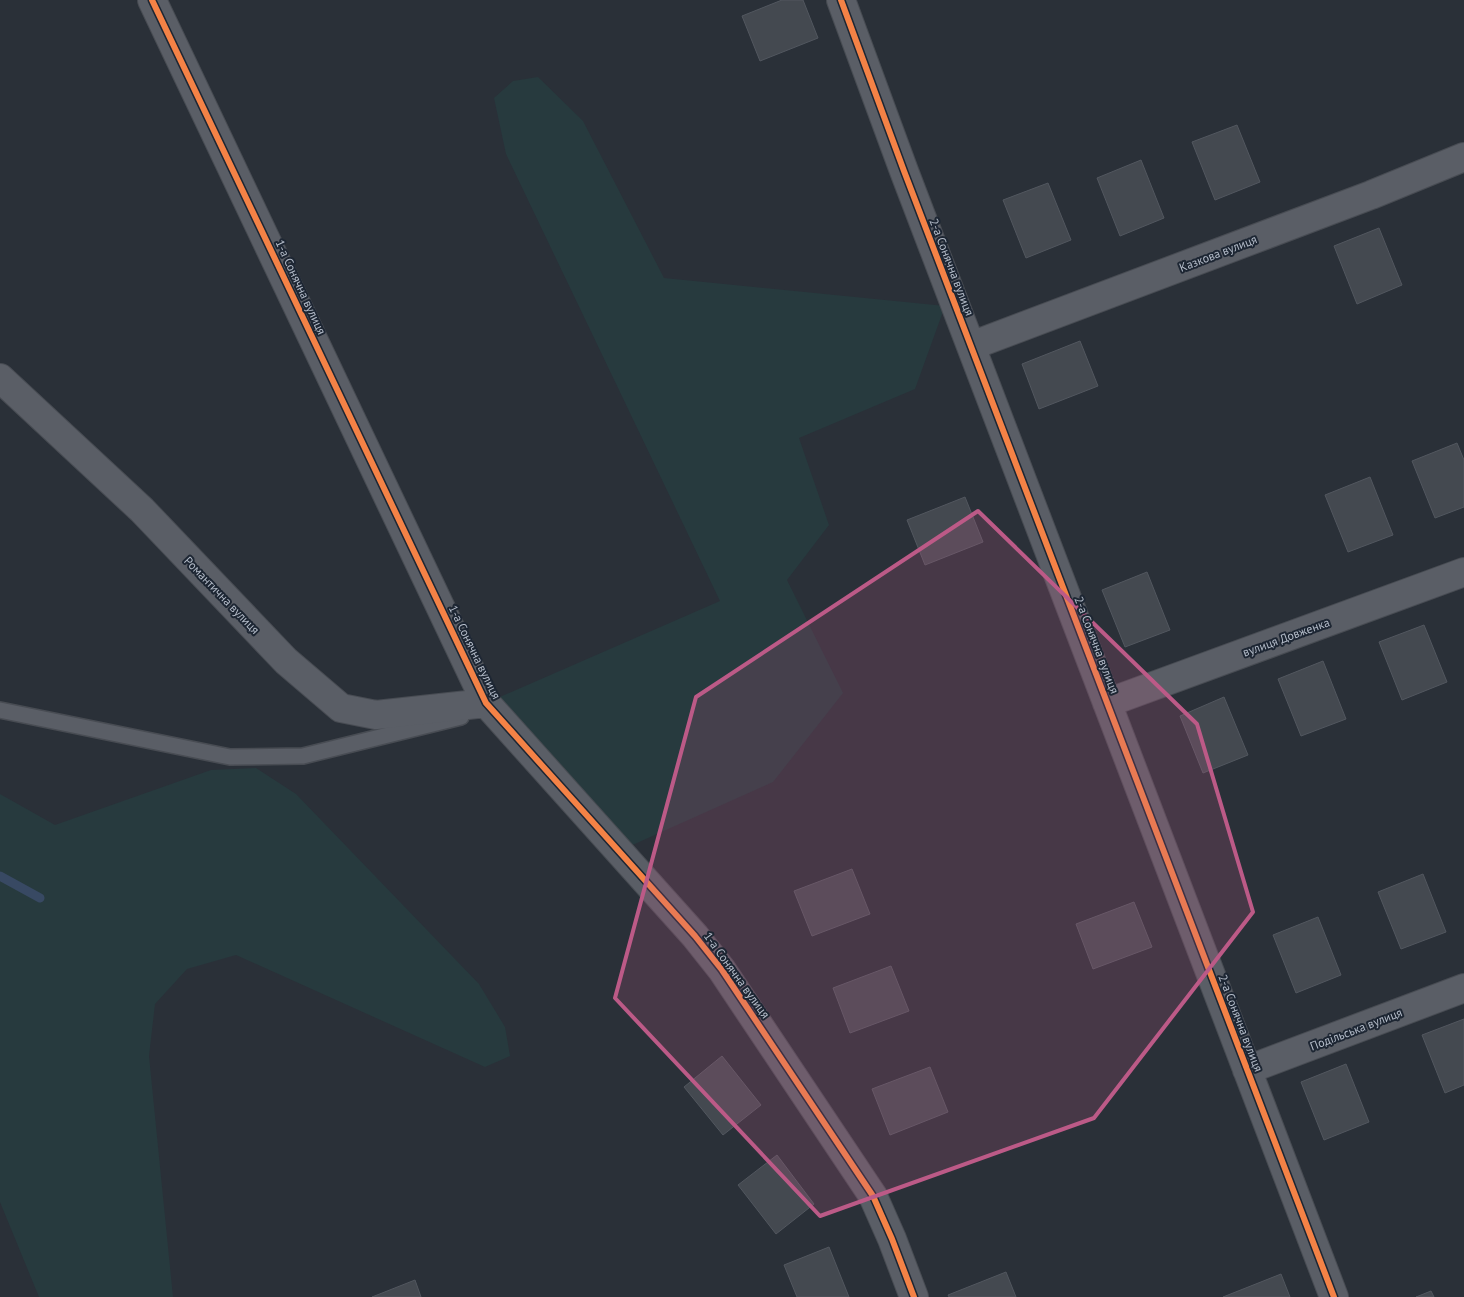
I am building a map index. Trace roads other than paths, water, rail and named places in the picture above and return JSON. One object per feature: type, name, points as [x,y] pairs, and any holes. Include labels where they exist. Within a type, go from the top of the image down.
[{"type":"street","name":"1-а Сонячна вулиця","points":[[152,0],[486,703],[695,936],[722,970],[873,1196],[914,1297]]},
{"type":"street","name":"2-а Сонячна вулиця","points":[[841,0],[1334,1297]]},
{"type":"street","name":"Казкова вулиця","points":[[971,346],[1372,195],[1464,157]]},
{"type":"street","name":"Романтична вулиця","points":[[0,378],[142,510],[286,661],[341,708],[376,715],[486,703]]},
{"type":"street","name":"вулиця Довженка","points":[[1107,703],[1464,572]]},
{"type":"street","name":"Подільська вулиця","points":[[1247,1070],[1464,988]]},
{"type":"lane","points":[[0,710],[230,756],[303,756],[471,715],[486,703]]},
{"type":"waterway","points":[[0,876],[40,898]]}]
